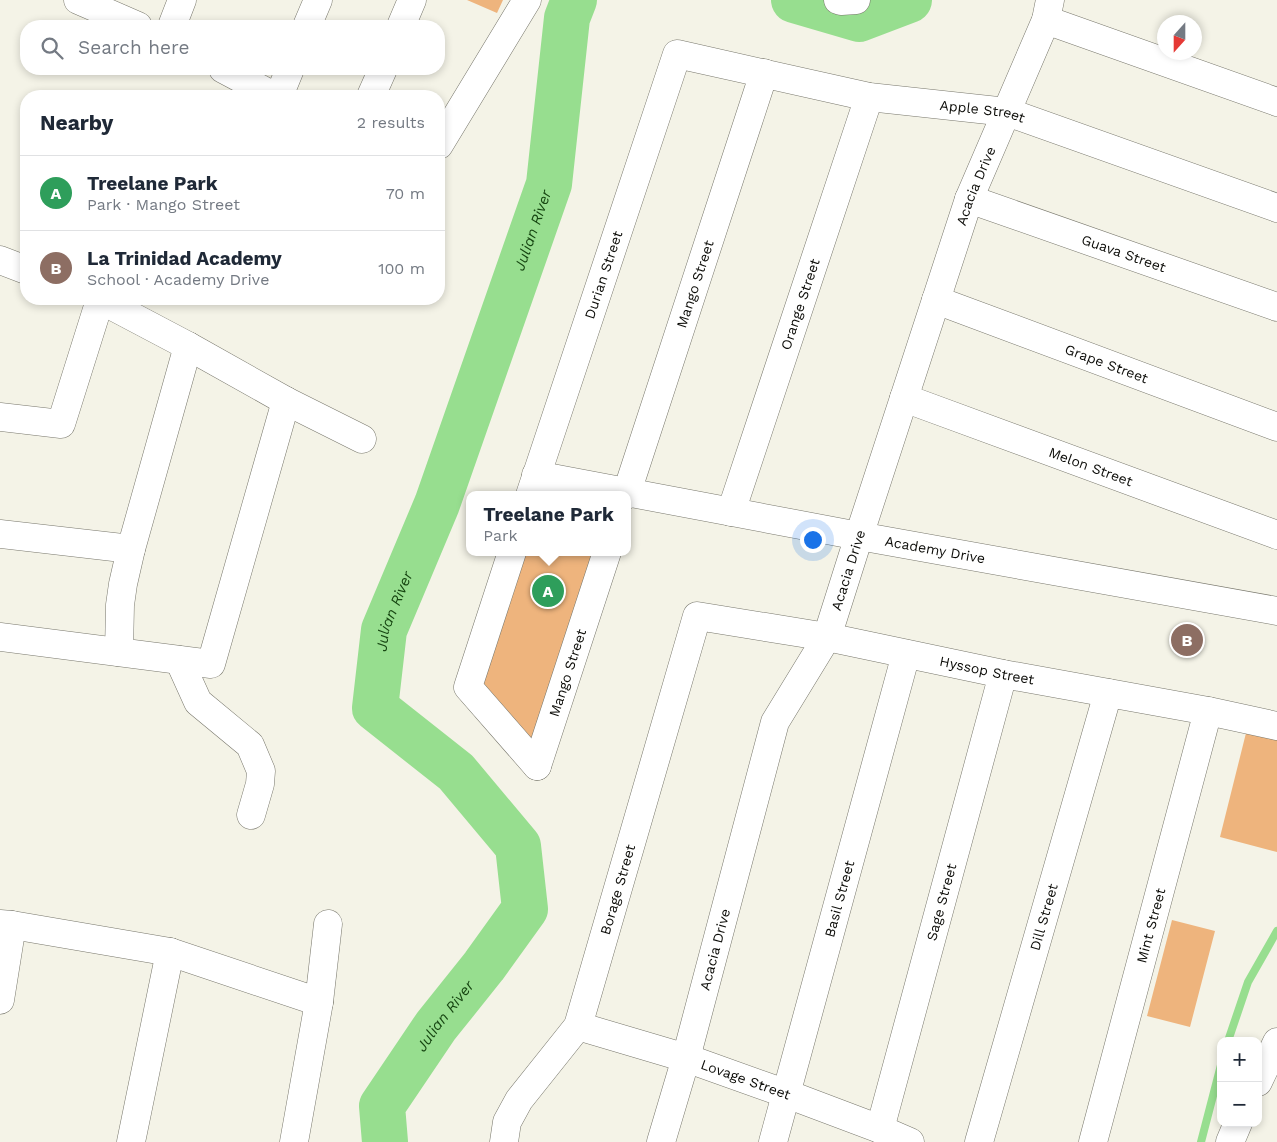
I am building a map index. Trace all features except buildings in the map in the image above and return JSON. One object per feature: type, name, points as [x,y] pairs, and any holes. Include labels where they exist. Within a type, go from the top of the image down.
[{"type":"street","points":[[78,0],[124,20]]},
{"type":"street","points":[[174,20],[182,0]]},
{"type":"street","points":[[310,20],[318,0]]},
{"type":"street","points":[[404,20],[412,0]]},
{"type":"street","points":[[445,135],[527,0]]},
{"type":"street","points":[[838,0],[856,0]]},
{"type":"street","points":[[1048,10],[1277,102]]},
{"type":"street","name":"Acacia Drive","points":[[661,1142],[686,1058],[775,722],[827,637],[969,199],[1007,112],[1048,10]]},
{"type":"street","name":"Apple Street","points":[[677,54],[869,97],[1007,112],[1277,208]]},
{"type":"street","name":"Durian Street","points":[[533,485],[677,54]]},
{"type":"street","name":"Mango Street","points":[[627,491],[764,73]]},
{"type":"street","points":[[234,75],[262,90]]},
{"type":"street","points":[[281,90],[288,75]]},
{"type":"street","points":[[374,90],[380,75]]},
{"type":"street","name":"Orange Street","points":[[731,512],[869,97]]},
{"type":"street","name":"Guava Street","points":[[969,199],[1277,307]]},
{"type":"street","points":[[0,260],[20,268]]},
{"type":"street","name":"Grape Street","points":[[936,300],[1277,427]]},
{"type":"street","points":[[0,417],[61,424],[98,305]]},
{"type":"street","points":[[111,305],[286,401],[362,439]]},
{"type":"street","points":[[120,652],[120,605],[123,584],[131,549],[188,346]]},
{"type":"street","name":"Melon Street","points":[[904,398],[1277,535]]},
{"type":"street","points":[[0,637],[210,664],[286,401]]},
{"type":"street","name":"Academy Drive","points":[[533,485],[603,491]]},
{"type":"street","name":"Academy Drive","points":[[631,494],[1277,610]]},
{"type":"street","points":[[0,534],[131,549]]},
{"type":"street","name":"Mango Street","points":[[511,556],[468,687],[537,766],[606,556]]},
{"type":"street","name":"Hyssop Street","points":[[697,616],[827,637],[1003,674],[1108,692],[1277,726]]},
{"type":"street","name":"Borage Street","points":[[504,1142],[507,1122],[519,1100],[578,1026],[697,616]]},
{"type":"street","name":"Basil Street","points":[[773,1142],[906,654]]},
{"type":"street","points":[[179,660],[198,702],[250,744],[261,771],[260,784],[251,815]]},
{"type":"street","name":"Sage Street","points":[[880,1129],[1003,674]]},
{"type":"street","name":"Dill Street","points":[[979,1142],[1108,692]]},
{"type":"street","name":"Mint Street","points":[[1093,1142],[1208,711]]},
{"type":"street","points":[[0,1000],[6,924],[170,952],[319,1002]]},
{"type":"street","points":[[294,1142],[319,1002],[328,924]]},
{"type":"street","points":[[131,1142],[170,952]]},
{"type":"street","name":"Lovage Street","points":[[578,1026],[686,1058],[880,1129],[910,1142]]},
{"type":"street","points":[[1262,1074],[1277,1042]]},
{"type":"street","points":[[1230,1142],[1236,1127]]},
{"type":"shaded area","points":[[467,0],[503,0],[497,13]]},
{"type":"shaded area","points":[[519,556],[600,556],[535,752],[478,685]]},
{"type":"shaded area","points":[[1247,729],[1277,736],[1277,852],[1220,837]]},
{"type":"shaded area","points":[[1172,920],[1215,931],[1190,1027],[1147,1016]]},
{"type":"waterway","name":"Julian River","points":[[385,1142],[382,1106],[436,1026],[484,966],[525,909],[518,846],[456,772],[375,708],[384,630],[437,504],[549,184],[567,18],[574,0]]},
{"type":"waterway","name":"Julian River","points":[[794,0],[859,19],[909,0]]},
{"type":"waterway","points":[[1229,1037],[1248,982],[1277,931]]},
{"type":"waterway","points":[[1201,1142],[1217,1080]]},
{"type":"place","name":"Treelane Park","points":[[548,591]]},
{"type":"place","name":"La Trinidad Academy","points":[[1187,640]]}]
